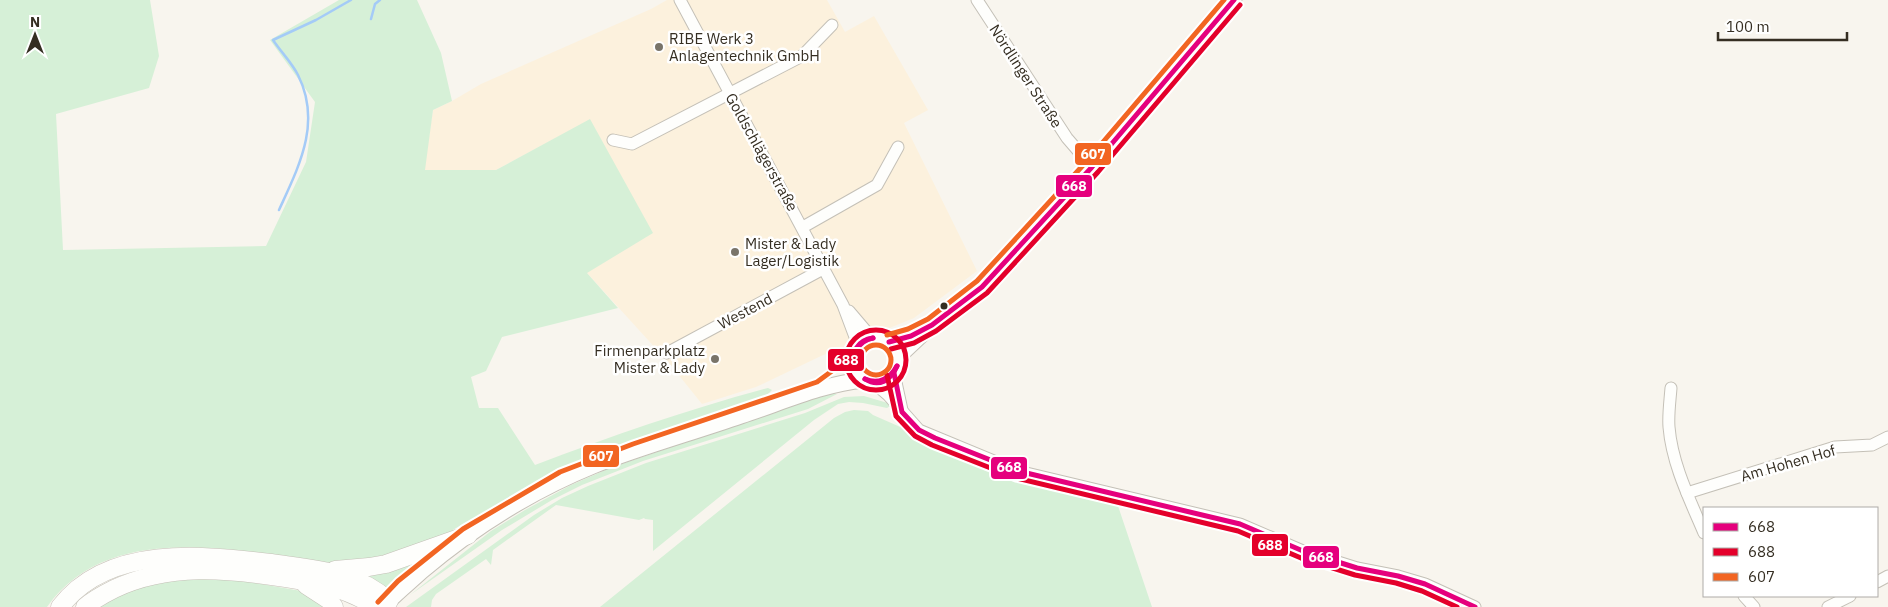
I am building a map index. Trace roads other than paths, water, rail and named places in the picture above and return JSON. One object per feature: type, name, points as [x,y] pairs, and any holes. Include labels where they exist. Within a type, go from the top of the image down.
[{"type":"highway","points":[[327,570],[386,564],[468,534]]},
{"type":"highway","points":[[60,607],[77,590],[94,578],[133,563],[183,556],[228,558],[327,570],[350,577],[378,591],[386,605]]},
{"type":"highway","points":[[85,607],[123,585],[160,574],[183,570],[226,570],[297,580],[342,589],[386,605]]},
{"type":"highway","points":[[297,580],[323,595],[334,607]]},
{"type":"main road","points":[[898,357],[932,325],[982,287],[1092,167],[1234,0]]},
{"type":"main road","points":[[889,342],[911,336],[932,325]]},
{"type":"main road","points":[[386,605],[468,534],[563,479],[593,466],[820,389],[851,381],[869,381],[885,380],[897,368],[898,357],[894,346],[878,338],[862,342],[853,356],[853,362],[858,375],[869,381]]},
{"type":"main road","points":[[820,389],[841,374],[853,362]]},
{"type":"street","name":"Goldschlägerstraße","points":[[680,0],[803,227],[823,269],[844,305],[872,338]]},
{"type":"street","name":"Nördlinger Straße","points":[[977,0],[1067,138],[1092,167]]},
{"type":"street","points":[[613,140],[632,144],[802,56],[832,24]]},
{"type":"street","points":[[803,227],[877,185],[898,147]]},
{"type":"street","name":"Westend","points":[[667,353],[823,269]]},
{"type":"street","name":"Goldschlägerstraße","points":[[844,305],[858,346]]},
{"type":"street","points":[[894,373],[902,412]]},
{"type":"street","points":[[869,381],[888,395],[919,430],[1018,471],[1240,524],[1303,552],[1357,568],[1398,576],[1425,584],[1476,607]]},
{"type":"street","points":[[1671,388],[1669,427],[1674,454],[1687,493],[1703,531]]},
{"type":"street","name":"Am Hohen Hof","points":[[1687,493],[1836,447],[1872,446],[1888,437]]},
{"type":"street","points":[[1745,597],[1754,607]]},
{"type":"street","points":[[1828,607],[1848,597]]},
{"type":"waterway","points":[[279,210],[294,177],[305,144],[308,110],[305,93],[298,75],[273,40],[316,20],[351,0]]},
{"type":"waterway","points":[[371,19],[375,4],[380,0]]},
{"type":"place","name":"RIBE Werk 3 Anlagentechnik GmbH","points":[[659,47]]},
{"type":"place","name":"Mister & Lady Lager/Logistik","points":[[735,252]]},
{"type":"place","name":"Firmenparkplatz Mister & Lady","points":[[715,359]]}]
